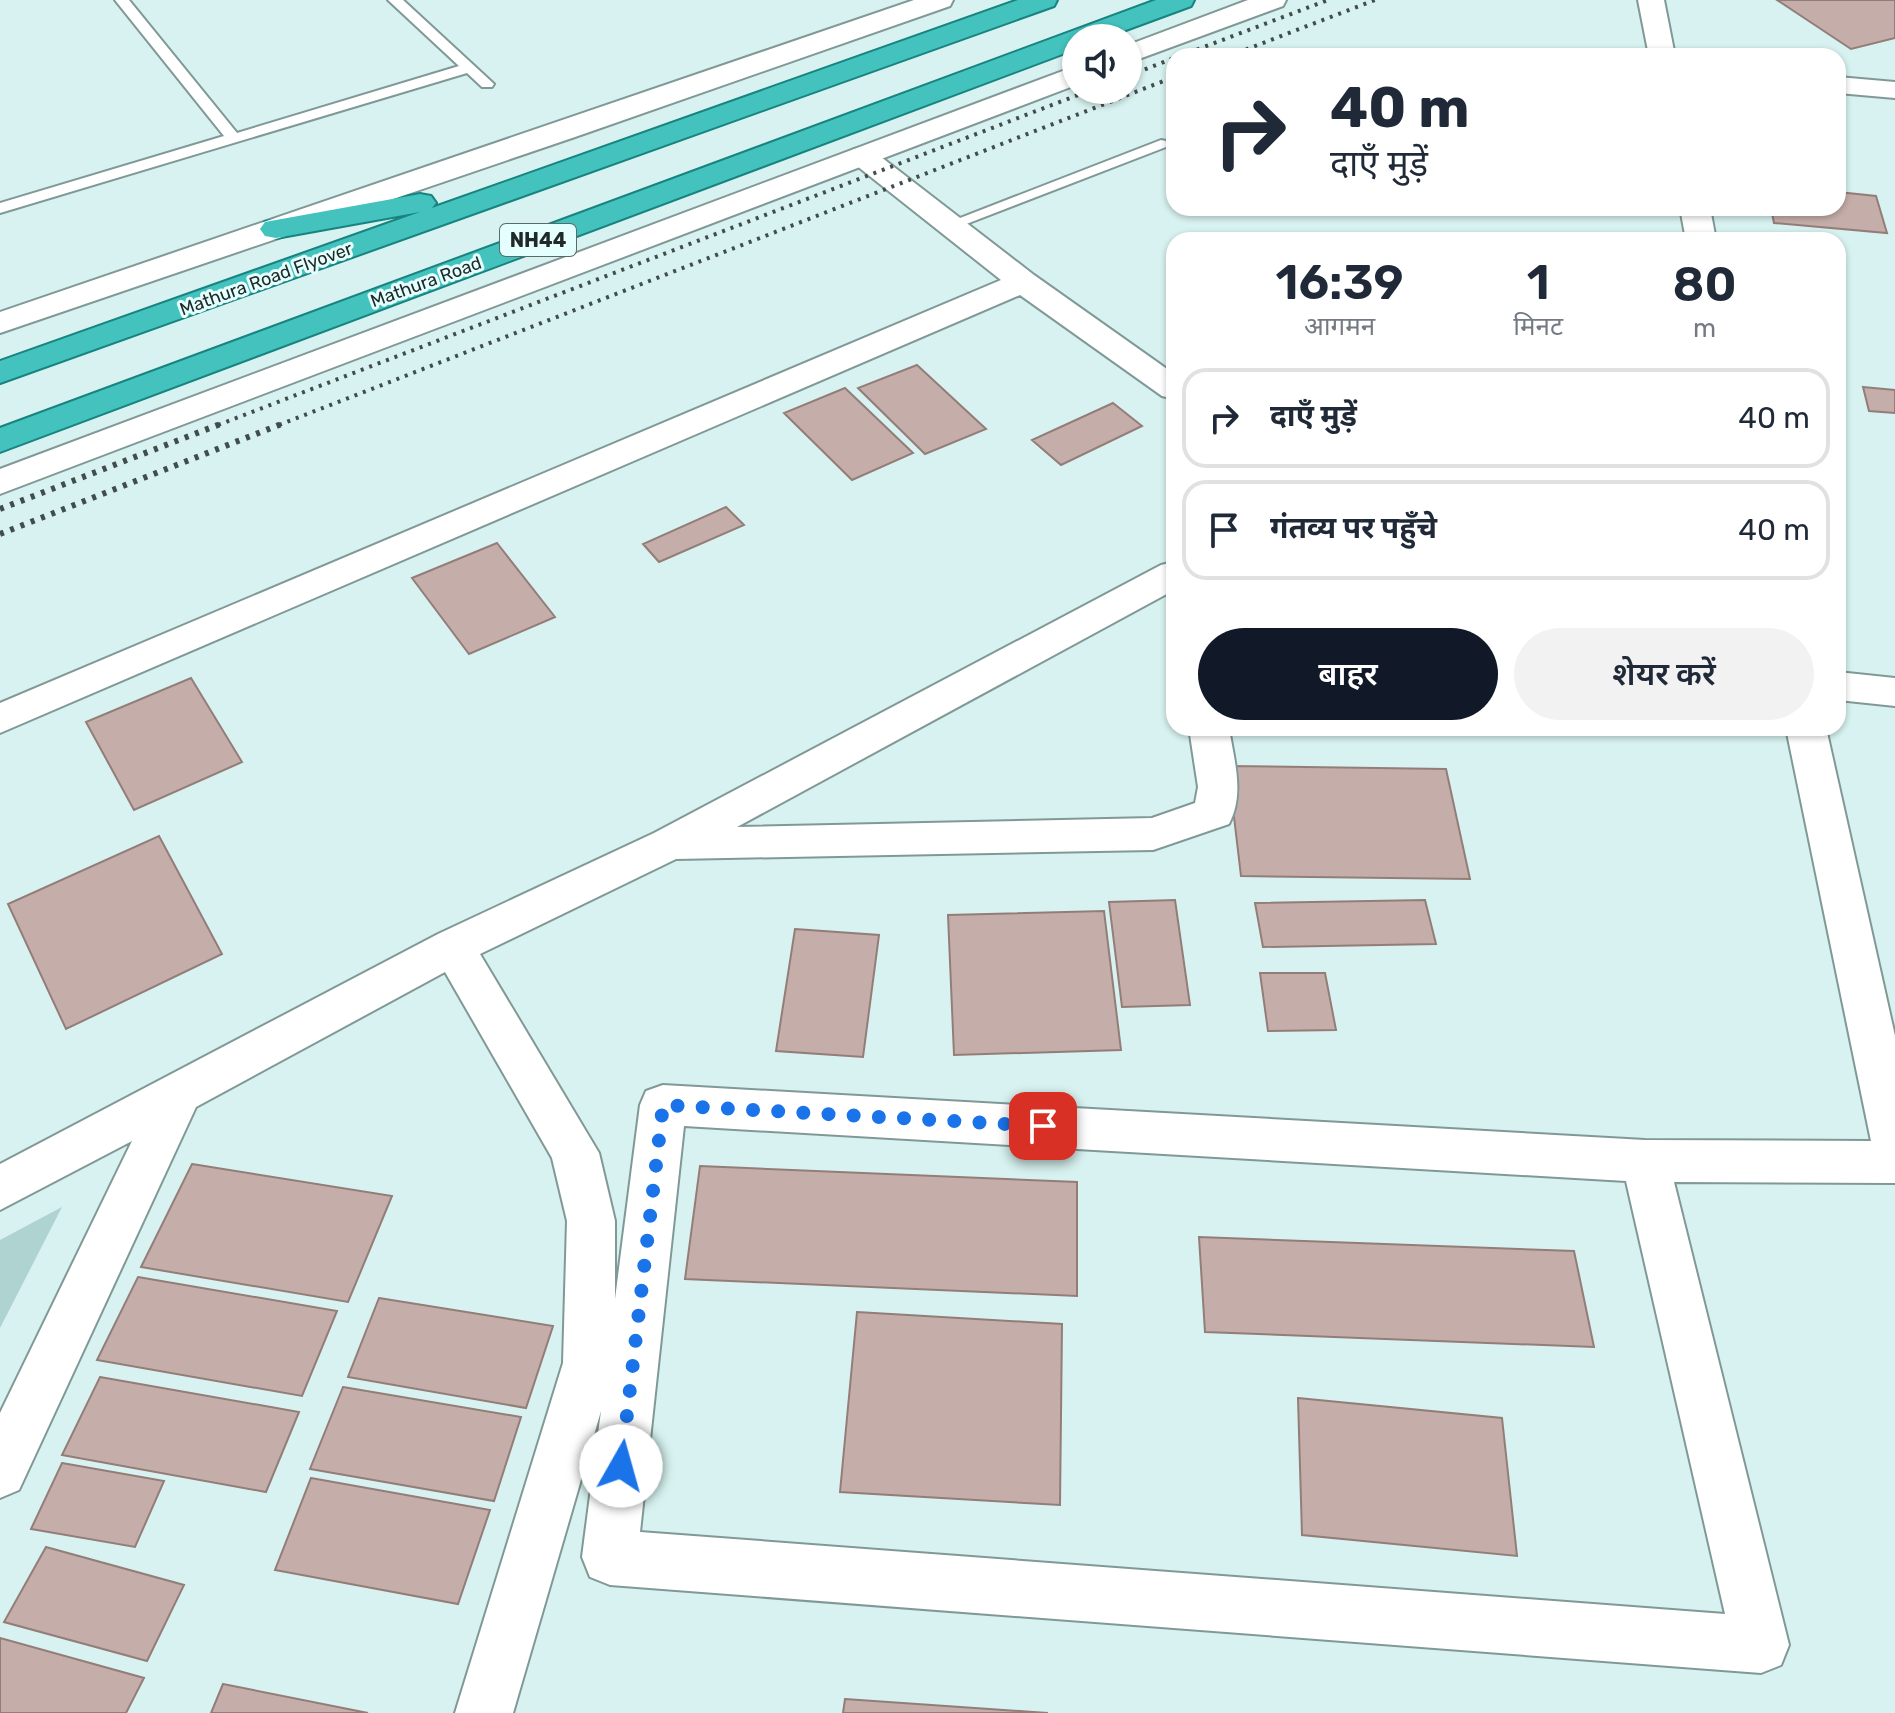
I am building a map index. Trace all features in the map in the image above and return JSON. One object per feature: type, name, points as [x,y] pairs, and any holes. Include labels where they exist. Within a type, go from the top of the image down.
[{"type":"highway","name":"NH44","points":[[532,184],[1044,0]]},
{"type":"highway","name":"Mathura Road","points":[[1118,24],[1181,0]]},
{"type":"highway","name":"Mathura Road","points":[[0,441],[1062,45]]},
{"type":"highway","points":[[276,229],[532,184]]},
{"type":"highway","name":"Mathura Road Flyover","points":[[0,373],[532,184]]},
{"type":"main road","points":[[0,323],[940,0]]},
{"type":"main road","points":[[1142,50],[1273,0]]},
{"type":"main road","points":[[0,482],[1062,80]]},
{"type":"street","points":[[1651,0],[1660,48]]},
{"type":"street","points":[[1846,86],[1895,90]]},
{"type":"street","points":[[862,156],[1023,282],[1166,383]]},
{"type":"street","points":[[0,719],[1023,282]]},
{"type":"street","points":[[0,1188],[453,947],[669,844],[1166,578]]},
{"type":"street","points":[[1846,687],[1895,692]]},
{"type":"street","points":[[669,844],[1153,834],[1214,813],[1218,787],[1210,736]]},
{"type":"street","points":[[1808,736],[1895,1141]]},
{"type":"street","points":[[453,947],[575,1153],[591,1221],[589,1363],[484,1713]]},
{"type":"street","points":[[0,1471],[179,1093]]},
{"type":"street","points":[[1645,1161],[1761,1645],[610,1557],[663,1105],[1645,1161],[1895,1162]]},
{"type":"lane","points":[[122,0],[233,138]]},
{"type":"lane","points":[[395,0],[487,84]]},
{"type":"lane","points":[[0,208],[469,68]]},
{"type":"lane","points":[[950,225],[1161,144]]},
{"type":"shaded area","points":[[62,1207],[0,1328],[0,1240]]},
{"type":"building","points":[[1777,0],[1895,0],[1895,38],[1851,49]]},
{"type":"building","points":[[1846,193],[1876,196],[1887,233],[1774,223],[1773,216],[1846,216]]},
{"type":"building","points":[[917,365],[986,429],[925,454],[858,388]]},
{"type":"building","points":[[1863,387],[1895,390],[1895,413],[1869,411]]},
{"type":"building","points":[[845,388],[913,453],[852,480],[784,413]]},
{"type":"building","points":[[1113,403],[1142,426],[1061,465],[1032,440]]},
{"type":"building","points":[[726,507],[744,525],[659,562],[643,544]]},
{"type":"building","points":[[497,543],[555,617],[469,654],[412,578]]},
{"type":"building","points":[[191,678],[242,762],[134,810],[86,722]]},
{"type":"building","points":[[1228,766],[1446,769],[1470,879],[1241,876]]},
{"type":"building","points":[[159,836],[222,954],[66,1029],[8,904]]},
{"type":"building","points":[[1175,900],[1190,1005],[1122,1007],[1109,902]]},
{"type":"building","points":[[1425,900],[1436,944],[1263,947],[1255,903]]},
{"type":"building","points":[[1104,911],[1121,1050],[954,1055],[948,915]]},
{"type":"building","points":[[795,929],[879,935],[863,1057],[776,1051]]},
{"type":"building","points":[[1260,973],[1325,973],[1336,1030],[1268,1031]]},
{"type":"building","points":[[192,1164],[392,1196],[348,1302],[141,1267]]},
{"type":"building","points":[[700,1166],[1077,1182],[1077,1296],[685,1279]]},
{"type":"building","points":[[1199,1237],[1574,1251],[1594,1347],[1205,1332]]},
{"type":"building","points":[[138,1277],[337,1311],[302,1396],[97,1360]]},
{"type":"building","points":[[379,1298],[553,1326],[526,1408],[348,1377]]},
{"type":"building","points":[[857,1312],[1062,1324],[1060,1505],[840,1492]]},
{"type":"building","points":[[100,1377],[299,1412],[266,1492],[62,1455]]},
{"type":"building","points":[[343,1387],[521,1417],[494,1501],[310,1469]]},
{"type":"building","points":[[1298,1398],[1502,1418],[1517,1556],[1302,1535]]},
{"type":"building","points":[[62,1463],[164,1481],[135,1547],[31,1529]]},
{"type":"building","points":[[311,1478],[490,1510],[458,1604],[275,1570]]},
{"type":"building","points":[[46,1547],[184,1585],[147,1661],[4,1622]]},
{"type":"building","points":[[0,1638],[144,1678],[126,1713],[0,1713]]},
{"type":"building","points":[[223,1684],[368,1713],[211,1713]]},
{"type":"building","points":[[845,1699],[1048,1713],[843,1713]]},
{"type":"railway","points":[[1201,48],[1328,0]]},
{"type":"railway","points":[[1250,48],[1375,0]]},
{"type":"railway","points":[[1142,71],[1166,61]]},
{"type":"railway","points":[[279,425],[1166,80]]},
{"type":"railway","points":[[218,425],[1062,101]]},
{"type":"railway","points":[[0,509],[223,423]]},
{"type":"railway","points":[[0,534],[284,423]]},
{"type":"route","points":[[621,1466],[663,1105],[1043,1126]]}]
